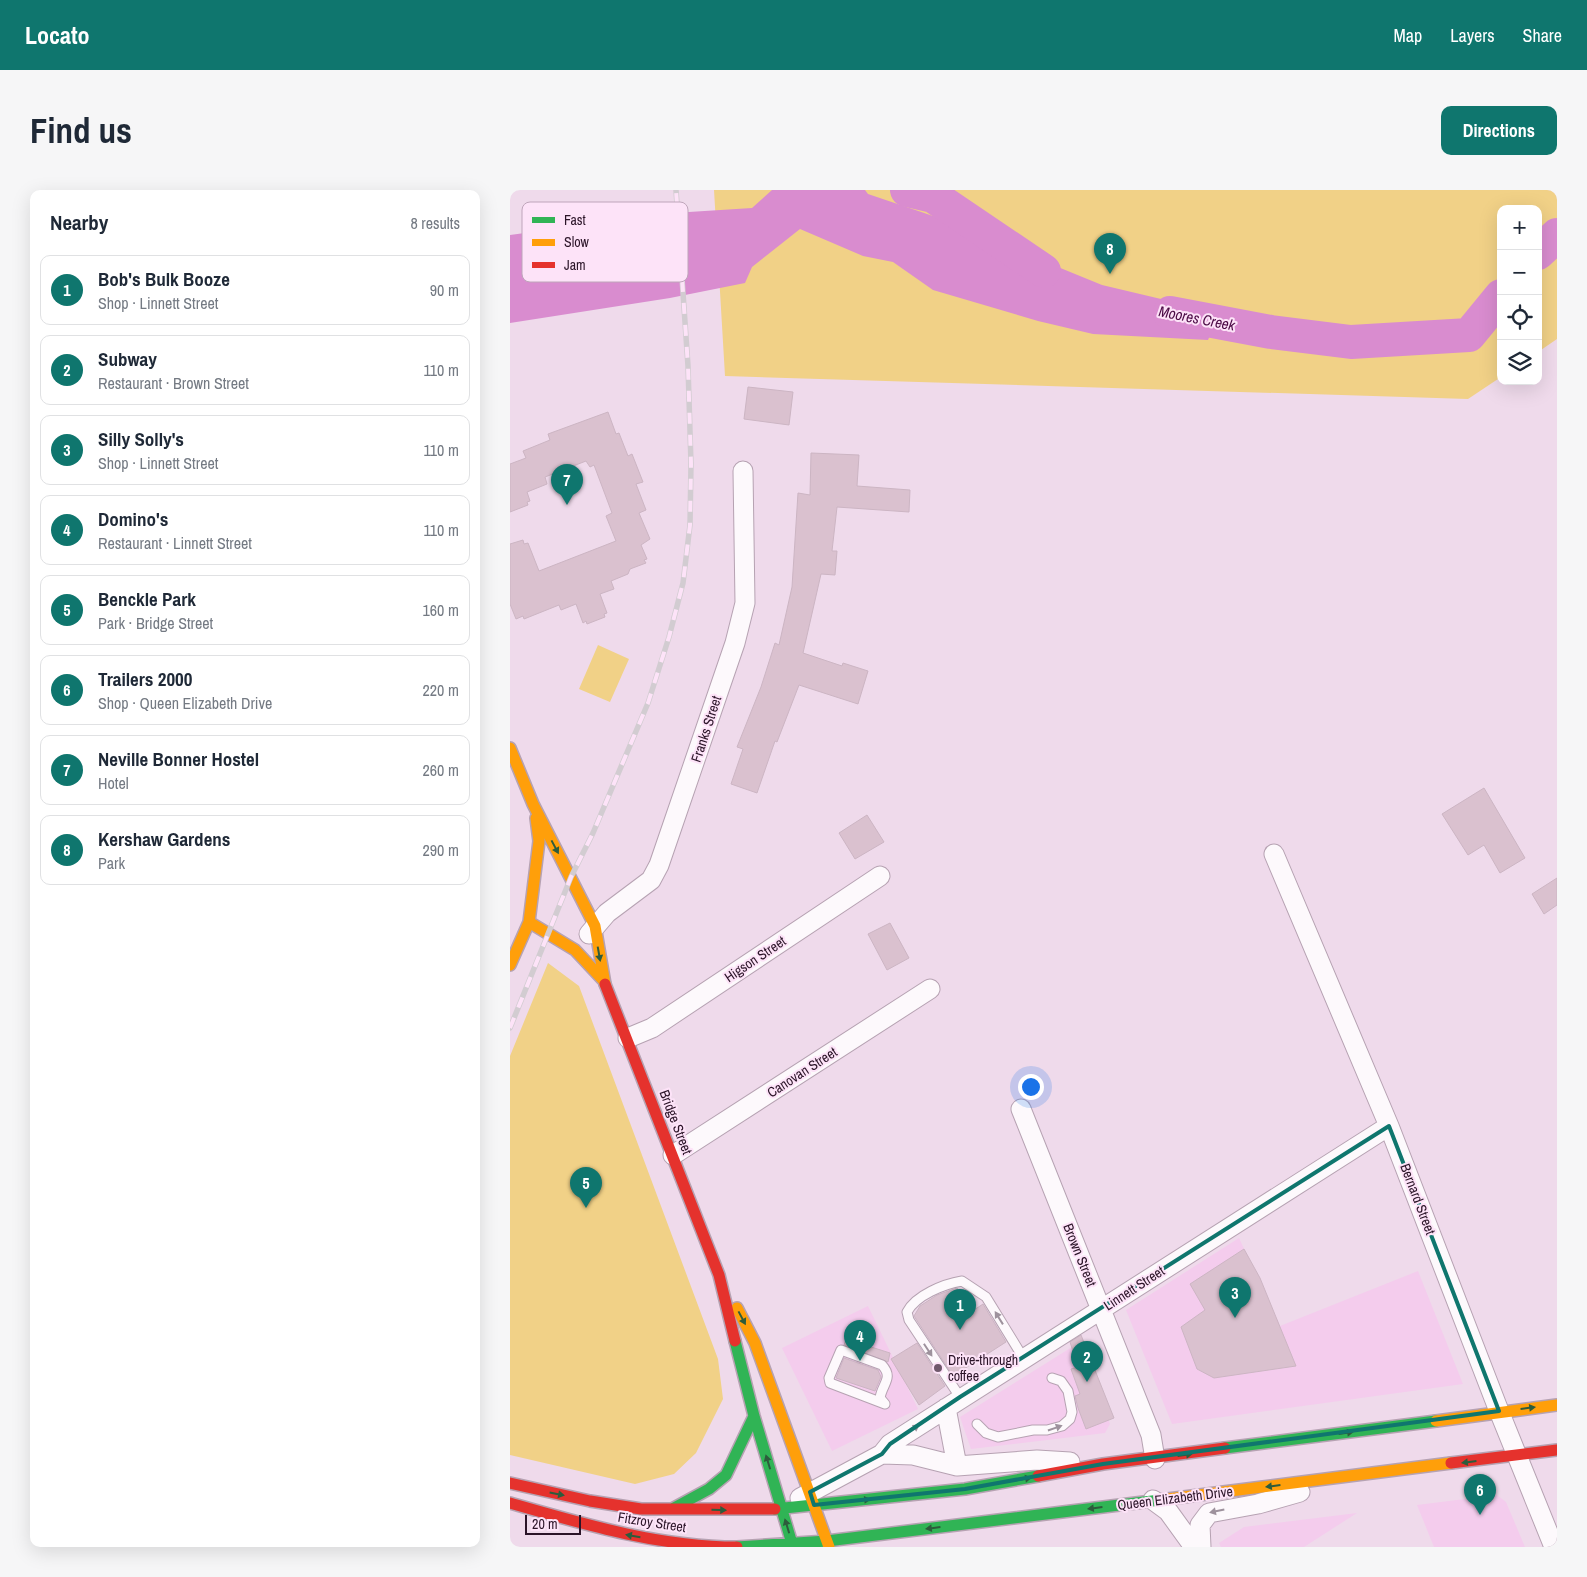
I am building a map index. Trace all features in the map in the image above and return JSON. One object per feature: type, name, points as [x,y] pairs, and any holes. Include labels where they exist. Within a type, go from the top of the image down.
[{"type":"main road","name":"Bridge Street","points":[[510,748],[533,804],[595,926],[604,981],[628,1038],[719,1274],[755,1343],[828,1544]]},
{"type":"main road","name":"Bridge Street","points":[[533,804],[538,825],[539,841],[528,922],[575,950],[604,981]]},
{"type":"main road","points":[[510,965],[528,922]]},
{"type":"main road","name":"Bridge Street","points":[[719,1274],[754,1416],[793,1545]]},
{"type":"main road","points":[[812,1499],[965,1489],[1103,1464],[1154,1459],[1557,1404]]},
{"type":"main road","points":[[673,1509],[709,1489],[726,1475],[754,1416]]},
{"type":"main road","name":"Queen Elizabeth Drive","points":[[793,1545],[828,1544],[1153,1500],[1557,1450]]},
{"type":"main road","name":"Fitzroy Street","points":[[510,1483],[581,1499],[642,1509],[782,1508]]},
{"type":"main road","name":"Fitzroy Street","points":[[510,1502],[622,1534],[662,1541],[725,1547],[793,1545]]},
{"type":"main road","points":[[662,1541],[675,1547]]},
{"type":"street","name":"Franks Street","points":[[575,950],[607,913],[651,880],[659,865],[735,644],[745,603],[743,471]]},
{"type":"street","name":"Bernard Street","points":[[1274,854],[1389,1126],[1499,1411],[1554,1547]]},
{"type":"street","name":"Higson Street","points":[[628,1038],[652,1028],[880,876]]},
{"type":"street","name":"Canovan Street","points":[[673,1154],[930,989]]},
{"type":"street","name":"Brown Street","points":[[1021,1108],[1102,1309],[1150,1435],[1154,1459]]},
{"type":"street","name":"Linnett Street","points":[[882,1454],[890,1444],[953,1402],[1024,1359],[1389,1126]]},
{"type":"street","points":[[953,1402],[957,1466]]},
{"type":"street","points":[[782,1508],[812,1499],[882,1454],[912,1455],[957,1466],[1036,1460],[1103,1464]]},
{"type":"street","points":[[1201,1547],[1200,1525],[1209,1513],[1258,1504],[1349,1476]]},
{"type":"street","points":[[1153,1500],[1168,1511],[1194,1547]]},
{"type":"lane","points":[[953,1402],[909,1320],[907,1312],[910,1307],[940,1287],[962,1281],[986,1297],[1024,1359]]},
{"type":"lane","points":[[841,1350],[882,1365],[886,1369],[888,1377],[880,1398],[886,1404],[830,1383],[829,1378],[841,1350]]},
{"type":"lane","points":[[977,1424],[986,1433],[998,1437],[1062,1426],[1070,1419],[1072,1412],[1068,1391],[1060,1381],[1052,1378]]},
{"type":"highlighted area","points":[[1389,1126],[1499,1411],[1103,1464],[965,1489],[814,1505],[810,1492],[882,1454],[890,1444],[960,1397]]},
{"type":"shaded area","points":[[714,190],[1557,190],[1557,339],[1542,349],[1542,205],[1497,205],[1497,380],[1468,399],[725,376]]},
{"type":"shaded area","points":[[598,645],[629,659],[610,702],[579,689]]},
{"type":"shaded area","points":[[548,963],[579,986],[718,1359],[723,1399],[696,1453],[674,1474],[635,1484],[510,1455],[510,1056]]},
{"type":"shaded area","points":[[1239,1238],[1280,1326],[1418,1271],[1463,1384],[1172,1424],[1126,1310]]},
{"type":"shaded area","points":[[868,1306],[918,1409],[832,1451],[782,1348]]},
{"type":"shaded area","points":[[1080,1342],[1110,1424],[1105,1433],[971,1449],[960,1417]]},
{"type":"shaded area","points":[[1497,1495],[1506,1502],[1525,1547],[1434,1547],[1417,1505]]},
{"type":"shaded area","points":[[1357,1513],[1304,1547],[1221,1547],[1219,1543],[1244,1527]]},
{"type":"water","points":[[772,190],[865,190],[868,194],[933,216],[1102,285],[1220,313],[1208,340],[1093,334],[1038,321],[933,290],[893,262],[863,256],[800,229],[752,267],[745,283],[670,298],[510,323],[510,235],[522,233],[522,282],[688,282],[688,212],[752,208]]},
{"type":"building","points":[[748,387],[793,392],[789,425],[744,419]]},
{"type":"building","points":[[608,412],[616,434],[619,433],[628,456],[632,454],[643,482],[636,484],[646,510],[639,513],[650,539],[641,545],[647,559],[644,560],[646,563],[630,569],[628,574],[611,581],[614,589],[600,594],[607,613],[604,614],[605,617],[587,624],[586,621],[583,623],[576,604],[561,610],[559,605],[524,619],[523,616],[516,619],[510,604],[510,544],[523,540],[524,544],[528,543],[539,571],[616,541],[606,516],[612,513],[594,465],[590,467],[586,461],[545,477],[547,484],[527,492],[530,501],[527,502],[528,505],[510,512],[510,464],[526,458],[523,451],[550,440],[548,434]]},
{"type":"building","points":[[811,453],[859,455],[857,486],[910,490],[909,512],[837,507],[832,551],[837,551],[835,575],[821,574],[803,653],[842,666],[843,663],[868,671],[858,704],[799,685],[777,742],[775,741],[757,793],[731,784],[743,749],[737,747],[761,687],[775,643],[779,645],[792,587],[798,493],[810,495]]},
{"type":"building","points":[[1484,788],[1525,858],[1500,873],[1484,845],[1468,855],[1442,814]]},
{"type":"building","points":[[867,815],[884,842],[855,859],[839,833]]},
{"type":"building","points":[[1557,878],[1557,905],[1544,914],[1532,894]]},
{"type":"building","points":[[890,923],[909,958],[887,970],[868,934]]},
{"type":"building","points":[[1244,1249],[1260,1278],[1296,1366],[1214,1378],[1197,1369],[1181,1327],[1205,1310],[1190,1284]]},
{"type":"building","points":[[957,1288],[974,1310],[983,1304],[1006,1342],[953,1376],[914,1316],[920,1306],[937,1295]]},
{"type":"building","points":[[1081,1335],[1114,1418],[1086,1429],[1075,1396],[1080,1394],[1071,1369],[1078,1367],[1070,1342]]},
{"type":"building","points":[[846,1339],[890,1353],[888,1362],[844,1345]]},
{"type":"building","points":[[917,1343],[945,1386],[919,1405],[891,1359]]},
{"type":"building","points":[[844,1358],[878,1370],[881,1377],[875,1391],[836,1378]]},
{"type":"waterway","name":"Moores Creek","points":[[907,190],[933,196],[1044,271]]},
{"type":"waterway","name":"Moores Creek","points":[[1541,250],[1557,235]]},
{"type":"waterway","name":"Moores Creek","points":[[1170,313],[1271,332],[1351,342],[1469,335],[1497,301]]},
{"type":"railway","points":[[676,190],[677,202]]},
{"type":"railway","points":[[510,1028],[571,877],[593,833],[648,703],[669,637],[683,583],[690,525],[691,464],[688,366],[682,282]]},
{"type":"traffic: fast","points":[[735,1341],[754,1416],[793,1547]]},
{"type":"traffic: fast","points":[[674,1508],[709,1489],[726,1475],[754,1416]]},
{"type":"traffic: fast","points":[[1225,1448],[1436,1421]]},
{"type":"traffic: fast","points":[[775,1509],[965,1489],[1038,1476]]},
{"type":"traffic: fast","points":[[737,1547],[827,1541],[1160,1500]]},
{"type":"traffic: slow","points":[[510,748],[533,804],[595,926],[605,984]]},
{"type":"traffic: slow","points":[[510,965],[529,922],[539,841],[536,818]]},
{"type":"traffic: slow","points":[[529,922],[575,950],[604,981]]},
{"type":"traffic: slow","points":[[737,1308],[755,1343],[829,1547]]},
{"type":"traffic: slow","points":[[1436,1421],[1557,1405]]},
{"type":"traffic: slow","points":[[1160,1500],[1451,1463]]},
{"type":"traffic: jam","points":[[605,984],[719,1275],[735,1341]]},
{"type":"traffic: jam","points":[[1038,1476],[1103,1464],[1225,1448]]},
{"type":"traffic: jam","points":[[1451,1463],[1557,1450]]},
{"type":"traffic: jam","points":[[510,1483],[590,1501],[641,1509],[775,1509]]},
{"type":"traffic: jam","points":[[510,1503],[594,1526],[651,1539],[708,1546],[737,1547]]},
{"type":"place","name":"Kershaw Gardens","points":[[1110,274]]},
{"type":"place","name":"Neville Bonner Hostel","points":[[567,505]]},
{"type":"place","name":"Benckle Park","points":[[586,1208]]},
{"type":"place","name":"Silly Solly's","points":[[1235,1318]]},
{"type":"place","name":"Bob's Bulk Booze","points":[[960,1330]]},
{"type":"place","name":"Domino's","points":[[860,1361]]},
{"type":"place","name":"Drive-through coffee","points":[[938,1368]]},
{"type":"place","name":"Subway","points":[[1087,1382]]},
{"type":"place","name":"Trailers 2000","points":[[1480,1515]]}]
